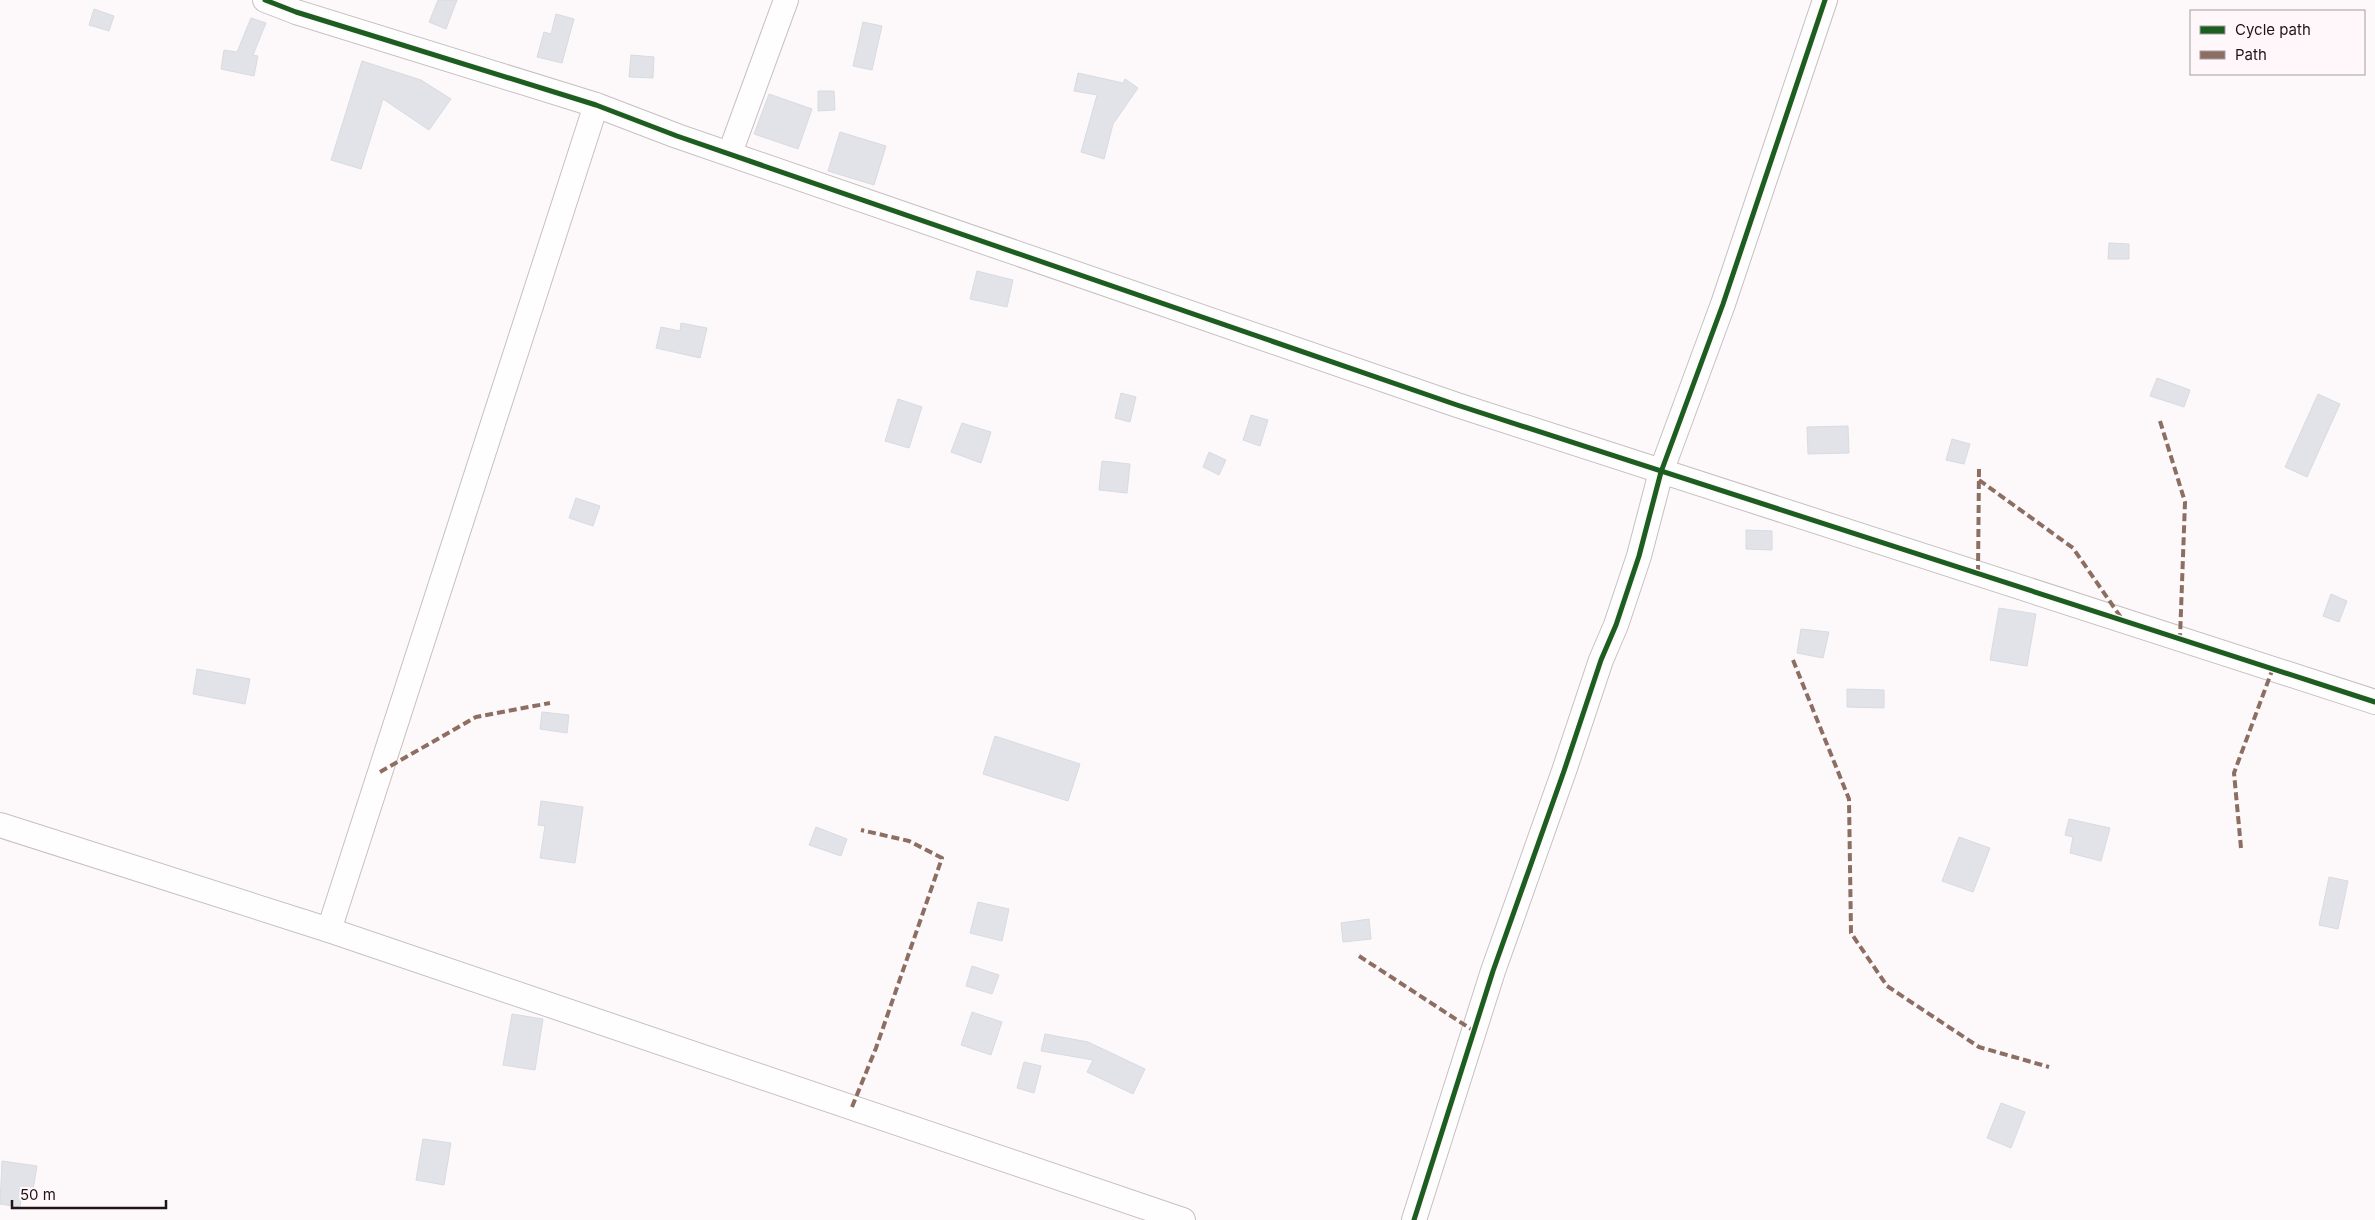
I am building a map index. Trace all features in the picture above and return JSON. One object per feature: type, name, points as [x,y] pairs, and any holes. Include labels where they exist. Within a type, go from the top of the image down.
[{"type":"street","points":[[265,0],[299,6],[596,105],[677,136],[1457,405],[2375,702]]},
{"type":"street","points":[[730,153],[786,0]]},
{"type":"street","points":[[1414,1220],[1493,971],[1601,660],[1616,625],[1640,556],[1661,472],[1723,304],[1825,0]]},
{"type":"street","points":[[329,930],[596,105]]},
{"type":"street","points":[[0,825],[329,930],[1183,1220]]},
{"type":"building","points":[[438,0],[457,0],[446,29],[429,22]]},
{"type":"building","points":[[94,9],[114,16],[109,31],[89,25]]},
{"type":"building","points":[[556,14],[574,19],[562,63],[537,57],[544,32],[551,34]]},
{"type":"building","points":[[251,18],[266,23],[253,55],[258,56],[254,76],[221,69],[224,50],[237,52]]},
{"type":"building","points":[[863,22],[882,26],[872,70],[853,66]]},
{"type":"building","points":[[631,55],[654,57],[653,78],[629,77]]},
{"type":"building","points":[[362,61],[421,80],[451,99],[429,130],[383,99],[361,169],[331,160]]},
{"type":"building","points":[[1078,73],[1123,83],[1125,79],[1138,88],[1113,124],[1104,159],[1081,152],[1097,95],[1074,91]]},
{"type":"building","points":[[818,91],[834,91],[835,110],[818,111]]},
{"type":"building","points":[[769,94],[812,109],[798,149],[754,134]]},
{"type":"building","points":[[840,132],[886,146],[874,185],[828,171]]},
{"type":"building","points":[[2109,243],[2129,244],[2129,259],[2108,259]]},
{"type":"building","points":[[977,271],[1013,280],[1007,307],[970,299]]},
{"type":"building","points":[[681,323],[707,328],[700,358],[656,348],[661,327],[680,331]]},
{"type":"building","points":[[2157,378],[2190,390],[2184,407],[2150,396]]},
{"type":"building","points":[[1121,393],[1136,397],[1130,422],[1115,418]]},
{"type":"building","points":[[2318,394],[2340,404],[2307,477],[2285,467]]},
{"type":"building","points":[[898,399],[922,407],[909,448],[885,441]]},
{"type":"building","points":[[1251,415],[1268,420],[1260,446],[1243,440]]},
{"type":"building","points":[[962,423],[991,432],[981,463],[951,452]]},
{"type":"building","points":[[1848,426],[1849,453],[1808,454],[1807,427]]},
{"type":"building","points":[[1952,439],[1970,444],[1964,464],[1946,460]]},
{"type":"building","points":[[1209,452],[1226,460],[1219,475],[1203,467]]},
{"type":"building","points":[[1102,461],[1130,464],[1127,493],[1099,490]]},
{"type":"building","points":[[576,498],[600,506],[593,526],[569,518]]},
{"type":"building","points":[[1746,530],[1772,531],[1772,550],[1746,549]]},
{"type":"building","points":[[2331,594],[2347,601],[2339,622],[2323,616]]},
{"type":"building","points":[[1999,608],[2036,614],[2027,666],[1990,660]]},
{"type":"building","points":[[1801,629],[1829,632],[1823,658],[1797,653]]},
{"type":"building","points":[[197,669],[250,679],[245,704],[193,694]]},
{"type":"building","points":[[1847,689],[1884,690],[1884,708],[1847,707]]},
{"type":"building","points":[[542,712],[569,715],[567,733],[540,729]]},
{"type":"building","points":[[995,736],[1080,764],[1068,801],[983,774]]},
{"type":"building","points":[[541,801],[583,807],[575,863],[540,858],[545,826],[538,825]]},
{"type":"building","points":[[2069,819],[2110,828],[2101,861],[2070,853],[2073,837],[2065,835]]},
{"type":"building","points":[[816,827],[847,839],[841,856],[809,845]]},
{"type":"building","points":[[1959,837],[1990,848],[1973,892],[1942,881]]},
{"type":"building","points":[[2329,877],[2348,881],[2338,929],[2319,925]]},
{"type":"building","points":[[978,902],[1009,909],[1002,941],[970,933]]},
{"type":"building","points":[[1369,919],[1371,939],[1343,942],[1341,923]]},
{"type":"building","points":[[972,966],[999,975],[992,994],[966,986]]},
{"type":"building","points":[[972,1012],[1002,1022],[991,1055],[961,1045]]},
{"type":"building","points":[[512,1014],[543,1019],[535,1070],[503,1065]]},
{"type":"building","points":[[1045,1034],[1088,1042],[1145,1069],[1133,1094],[1087,1072],[1093,1060],[1041,1051]]},
{"type":"building","points":[[1024,1062],[1041,1066],[1034,1093],[1017,1088]]},
{"type":"building","points":[[2001,1103],[2025,1112],[2011,1148],[1987,1138]]},
{"type":"building","points":[[423,1139],[451,1143],[444,1185],[416,1180]]},
{"type":"building","points":[[2,1161],[37,1166],[32,1195],[22,1194],[20,1207],[0,1204]]},
{"type":"marked path","points":[[2160,421],[2185,502],[2180,638]]},
{"type":"marked path","points":[[1978,573],[1979,468]]},
{"type":"marked path","points":[[1979,480],[2073,548],[2122,619]]},
{"type":"marked path","points":[[1793,660],[1849,799],[1851,933],[1887,986],[1979,1047],[2049,1067]]},
{"type":"marked path","points":[[2241,848],[2234,773],[2273,668]]},
{"type":"marked path","points":[[380,772],[476,717],[550,703]]},
{"type":"marked path","points":[[852,1107],[876,1048],[942,858],[909,841],[861,830]]},
{"type":"marked path","points":[[1359,956],[1474,1031]]},
{"type":"cycle path","points":[[265,0],[296,12],[596,105],[677,136],[1457,405],[2375,702]]},
{"type":"cycle path","points":[[1414,1220],[1493,971],[1639,556],[1661,472],[1723,304],[1825,0]]}]
